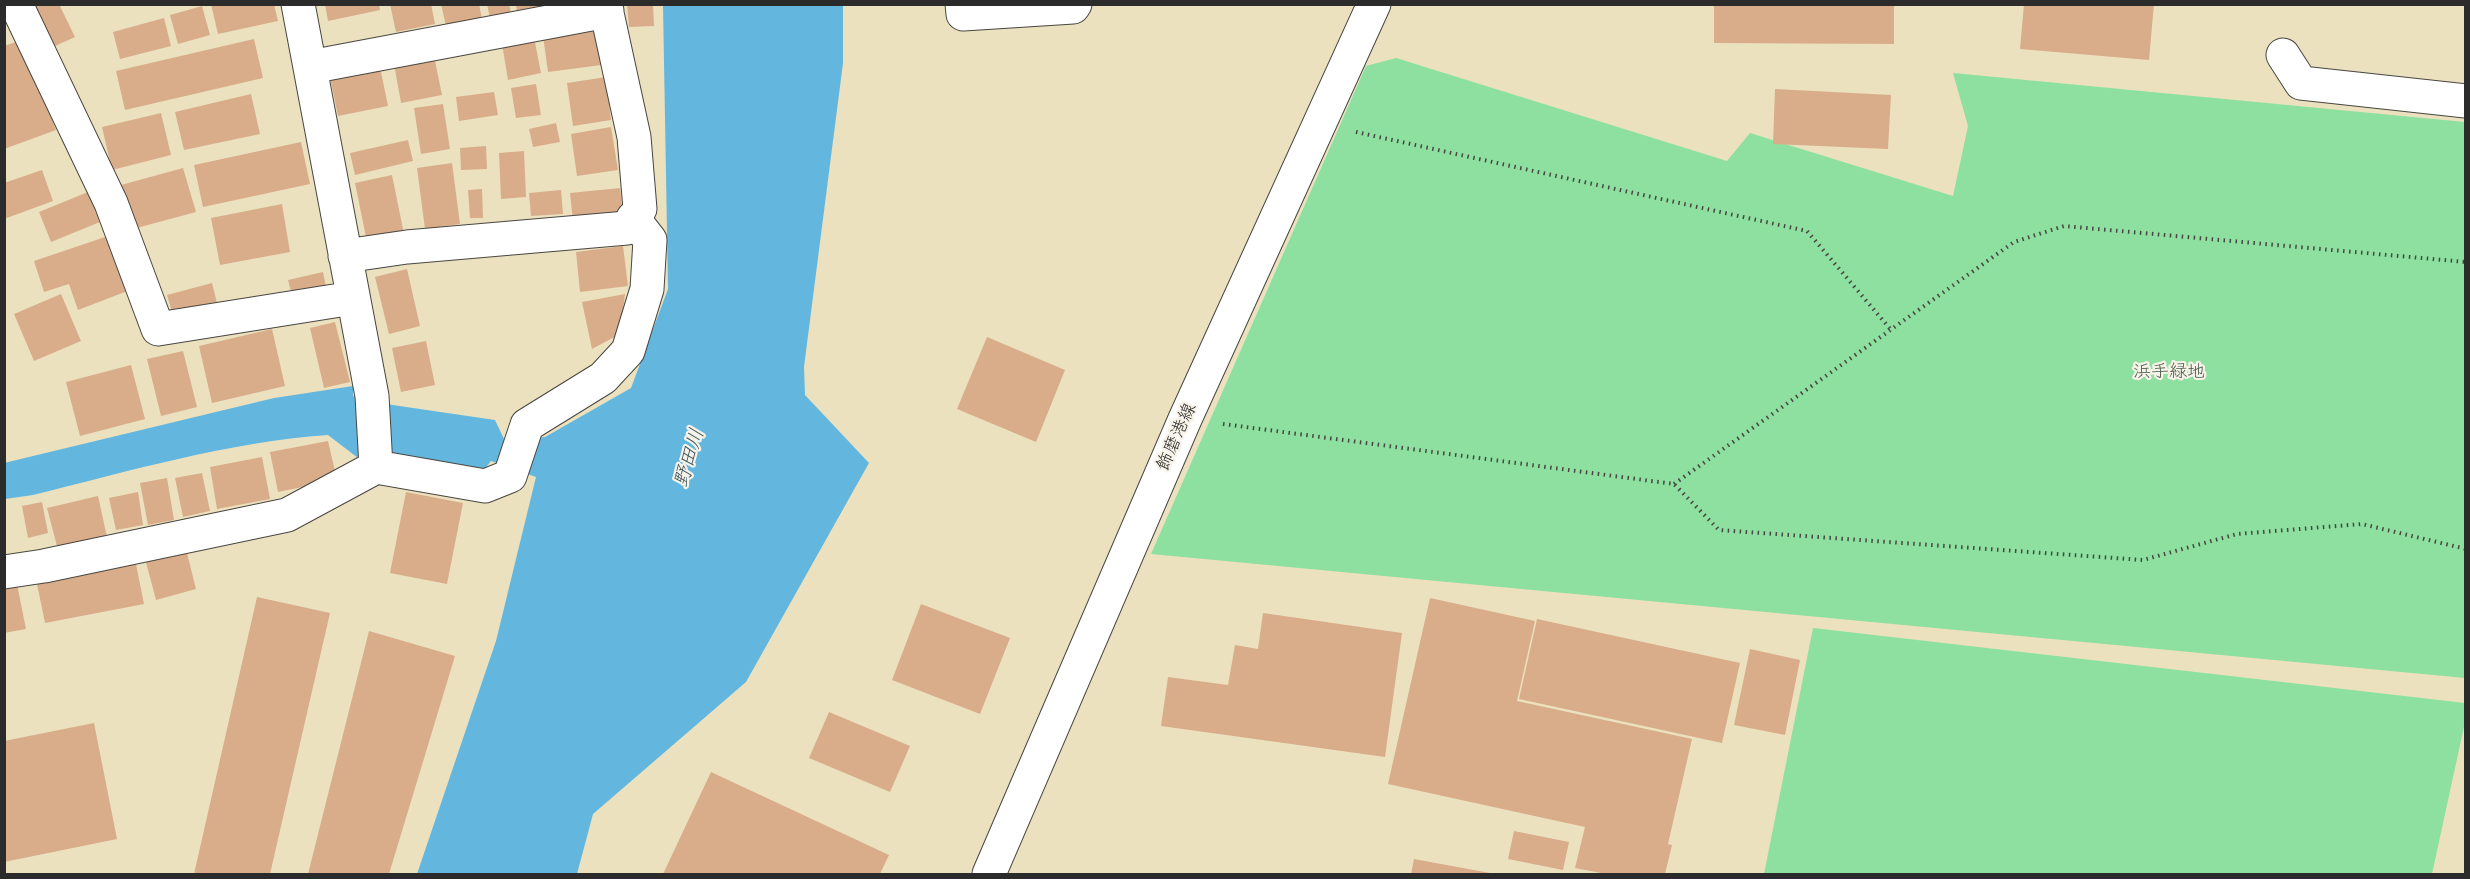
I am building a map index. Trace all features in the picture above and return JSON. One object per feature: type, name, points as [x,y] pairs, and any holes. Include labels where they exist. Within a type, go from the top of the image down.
[{"type":"street","points":[[16,4],[111,203],[158,329],[353,298]]},
{"type":"street","points":[[298,4],[372,396],[376,466]]},
{"type":"street","points":[[962,4],[963,14],[1073,7],[1075,4]]},
{"type":"street","name":"飾磨港線","points":[[989,874],[1185,418],[1374,4]]},
{"type":"street","points":[[310,67],[606,8],[634,137],[640,209],[627,228],[407,247],[345,256]]},
{"type":"street","points":[[2283,55],[2301,83],[2466,101]]},
{"type":"street","points":[[4,572],[44,566],[287,515],[376,466],[484,486],[510,476],[527,425],[603,378],[628,351],[647,289],[650,240],[633,218]]},
{"type":"path","points":[[1320,125],[1807,231],[1892,331]]},
{"type":"path","points":[[1674,484],[2014,242],[2064,226],[2466,262]]},
{"type":"path","points":[[1185,418],[1674,484],[1719,530],[2142,560],[2237,534],[2362,524],[2466,549]]},
{"type":"green space","name":"浜手緑地","points":[[1396,58],[1727,161],[1750,133],[1953,196],[1968,126],[1953,73],[2465,122],[2465,678],[1151,554],[1366,66]]},
{"type":"green space","points":[[1813,628],[2465,703],[2465,722],[2432,874],[1764,874]]},
{"type":"water","name":"野田川","points":[[663,5],[843,5],[843,63],[804,367],[805,395],[869,463],[746,682],[593,814],[577,874],[417,874],[496,641],[536,477],[491,461],[483,471],[389,453],[358,458],[328,435],[216,451],[33,495],[5,499],[4,463],[274,398],[353,386],[353,396],[379,403],[495,420],[504,439],[545,437],[631,388],[668,289]]},
{"type":"building","points":[[33,4],[59,4],[75,37],[53,47]]},
{"type":"building","points":[[211,4],[274,4],[278,21],[218,34]]},
{"type":"building","points":[[325,4],[379,4],[380,10],[328,21]]},
{"type":"building","points":[[390,4],[431,4],[435,24],[396,32]]},
{"type":"building","points":[[441,4],[479,4],[482,19],[446,26]]},
{"type":"building","points":[[487,4],[509,4],[512,18],[491,23]]},
{"type":"building","points":[[516,4],[548,4],[548,6],[517,12]]},
{"type":"building","points":[[627,4],[653,4],[654,26],[629,27]]},
{"type":"building","points":[[1714,4],[1894,4],[1894,44],[1714,43]]},
{"type":"building","points":[[2024,4],[2154,4],[2149,60],[2020,49]]},
{"type":"building","points":[[202,6],[210,35],[178,44],[170,15]]},
{"type":"building","points":[[164,18],[171,46],[120,59],[113,32]]},
{"type":"building","points":[[596,29],[601,65],[548,72],[543,36]]},
{"type":"building","points":[[533,32],[541,73],[508,80],[501,38]]},
{"type":"building","points":[[254,39],[263,78],[125,110],[116,71]]},
{"type":"building","points":[[22,40],[56,130],[4,149],[4,46]]},
{"type":"building","points":[[434,56],[442,95],[401,103],[394,64]]},
{"type":"building","points":[[380,67],[388,106],[338,116],[330,77]]},
{"type":"building","points":[[606,77],[611,120],[573,126],[567,83]]},
{"type":"building","points":[[536,84],[541,115],[516,118],[511,88]]},
{"type":"building","points":[[1775,89],[1891,95],[1888,149],[1773,144]]},
{"type":"building","points":[[494,92],[498,115],[459,121],[456,97]]},
{"type":"building","points":[[251,94],[260,134],[184,150],[175,112]]},
{"type":"building","points":[[443,104],[450,149],[421,154],[414,108]]},
{"type":"building","points":[[161,113],[171,155],[112,170],[102,127]]},
{"type":"building","points":[[556,123],[560,142],[533,147],[529,129]]},
{"type":"building","points":[[611,127],[618,170],[577,176],[571,134]]},
{"type":"building","points":[[408,140],[413,161],[355,175],[350,153]]},
{"type":"building","points":[[301,142],[310,184],[203,207],[194,165]]},
{"type":"building","points":[[486,146],[487,169],[461,170],[460,148]]},
{"type":"building","points":[[524,151],[526,197],[501,199],[499,153]]},
{"type":"building","points":[[452,163],[460,224],[425,229],[417,168]]},
{"type":"building","points":[[183,168],[196,212],[133,229],[121,185]]},
{"type":"building","points":[[42,170],[53,201],[4,219],[4,183]]},
{"type":"building","points":[[392,175],[404,234],[367,242],[355,183]]},
{"type":"building","points":[[620,188],[623,215],[573,221],[570,193]]},
{"type":"building","points":[[482,189],[483,218],[470,218],[468,190]]},
{"type":"building","points":[[561,190],[563,214],[531,216],[529,193]]},
{"type":"building","points":[[88,192],[100,222],[51,242],[39,212]]},
{"type":"building","points":[[282,204],[290,252],[220,265],[211,218]]},
{"type":"building","points":[[111,235],[130,290],[78,310],[69,284],[44,292],[34,261]]},
{"type":"building","points":[[623,246],[628,286],[580,292],[576,252]]},
{"type":"building","points":[[407,269],[420,326],[389,334],[375,277]]},
{"type":"building","points":[[323,272],[327,292],[293,299],[288,280]]},
{"type":"building","points":[[212,283],[217,303],[173,315],[167,295]]},
{"type":"building","points":[[61,294],[81,341],[34,361],[14,314]]},
{"type":"building","points":[[625,294],[620,334],[592,349],[582,302]]},
{"type":"building","points":[[335,322],[350,382],[324,388],[310,328]]},
{"type":"building","points":[[272,329],[285,386],[212,403],[199,346]]},
{"type":"building","points":[[987,337],[1065,370],[1036,442],[957,409]]},
{"type":"building","points":[[426,341],[435,385],[401,392],[392,348]]},
{"type":"building","points":[[183,351],[197,407],[161,416],[147,359]]},
{"type":"building","points":[[131,365],[145,419],[80,436],[66,382]]},
{"type":"building","points":[[328,441],[337,480],[278,492],[270,452]]},
{"type":"building","points":[[262,457],[270,499],[217,509],[210,467]]},
{"type":"building","points":[[202,473],[210,511],[183,517],[175,478]]},
{"type":"building","points":[[167,478],[174,520],[148,525],[140,483]]},
{"type":"building","points":[[138,492],[143,525],[116,530],[109,498]]},
{"type":"building","points":[[406,492],[463,503],[447,584],[390,573]]},
{"type":"building","points":[[98,496],[107,537],[58,550],[47,508]]},
{"type":"building","points":[[42,502],[48,533],[28,538],[22,506]]},
{"type":"building","points":[[185,545],[196,589],[156,600],[144,555]]},
{"type":"building","points":[[135,559],[144,604],[45,623],[36,579]]},
{"type":"building","points":[[17,584],[26,629],[4,633],[4,586]]},
{"type":"building","points":[[257,597],[330,613],[270,874],[194,874]]},
{"type":"building","points":[[1430,598],[1535,621],[1517,701],[1692,739],[1668,844],[1672,845],[1665,874],[1606,874],[1575,868],[1585,827],[1388,784]]},
{"type":"building","points":[[921,604],[1010,638],[980,714],[892,680]]},
{"type":"building","points":[[1263,613],[1402,633],[1385,757],[1161,726],[1168,677],[1228,685],[1235,645],[1258,649]]},
{"type":"building","points":[[1537,619],[1740,663],[1722,743],[1519,699]]},
{"type":"building","points":[[369,631],[455,656],[389,874],[308,874]]},
{"type":"building","points":[[1750,649],[1800,660],[1785,735],[1734,725]]},
{"type":"building","points":[[829,712],[910,746],[890,792],[809,758]]},
{"type":"building","points":[[94,723],[117,839],[4,862],[4,741]]},
{"type":"building","points":[[711,772],[889,855],[880,874],[663,874]]},
{"type":"building","points":[[1514,831],[1569,842],[1563,870],[1508,859]]},
{"type":"building","points":[[1414,859],[1490,873],[1490,874],[1411,874]]}]
